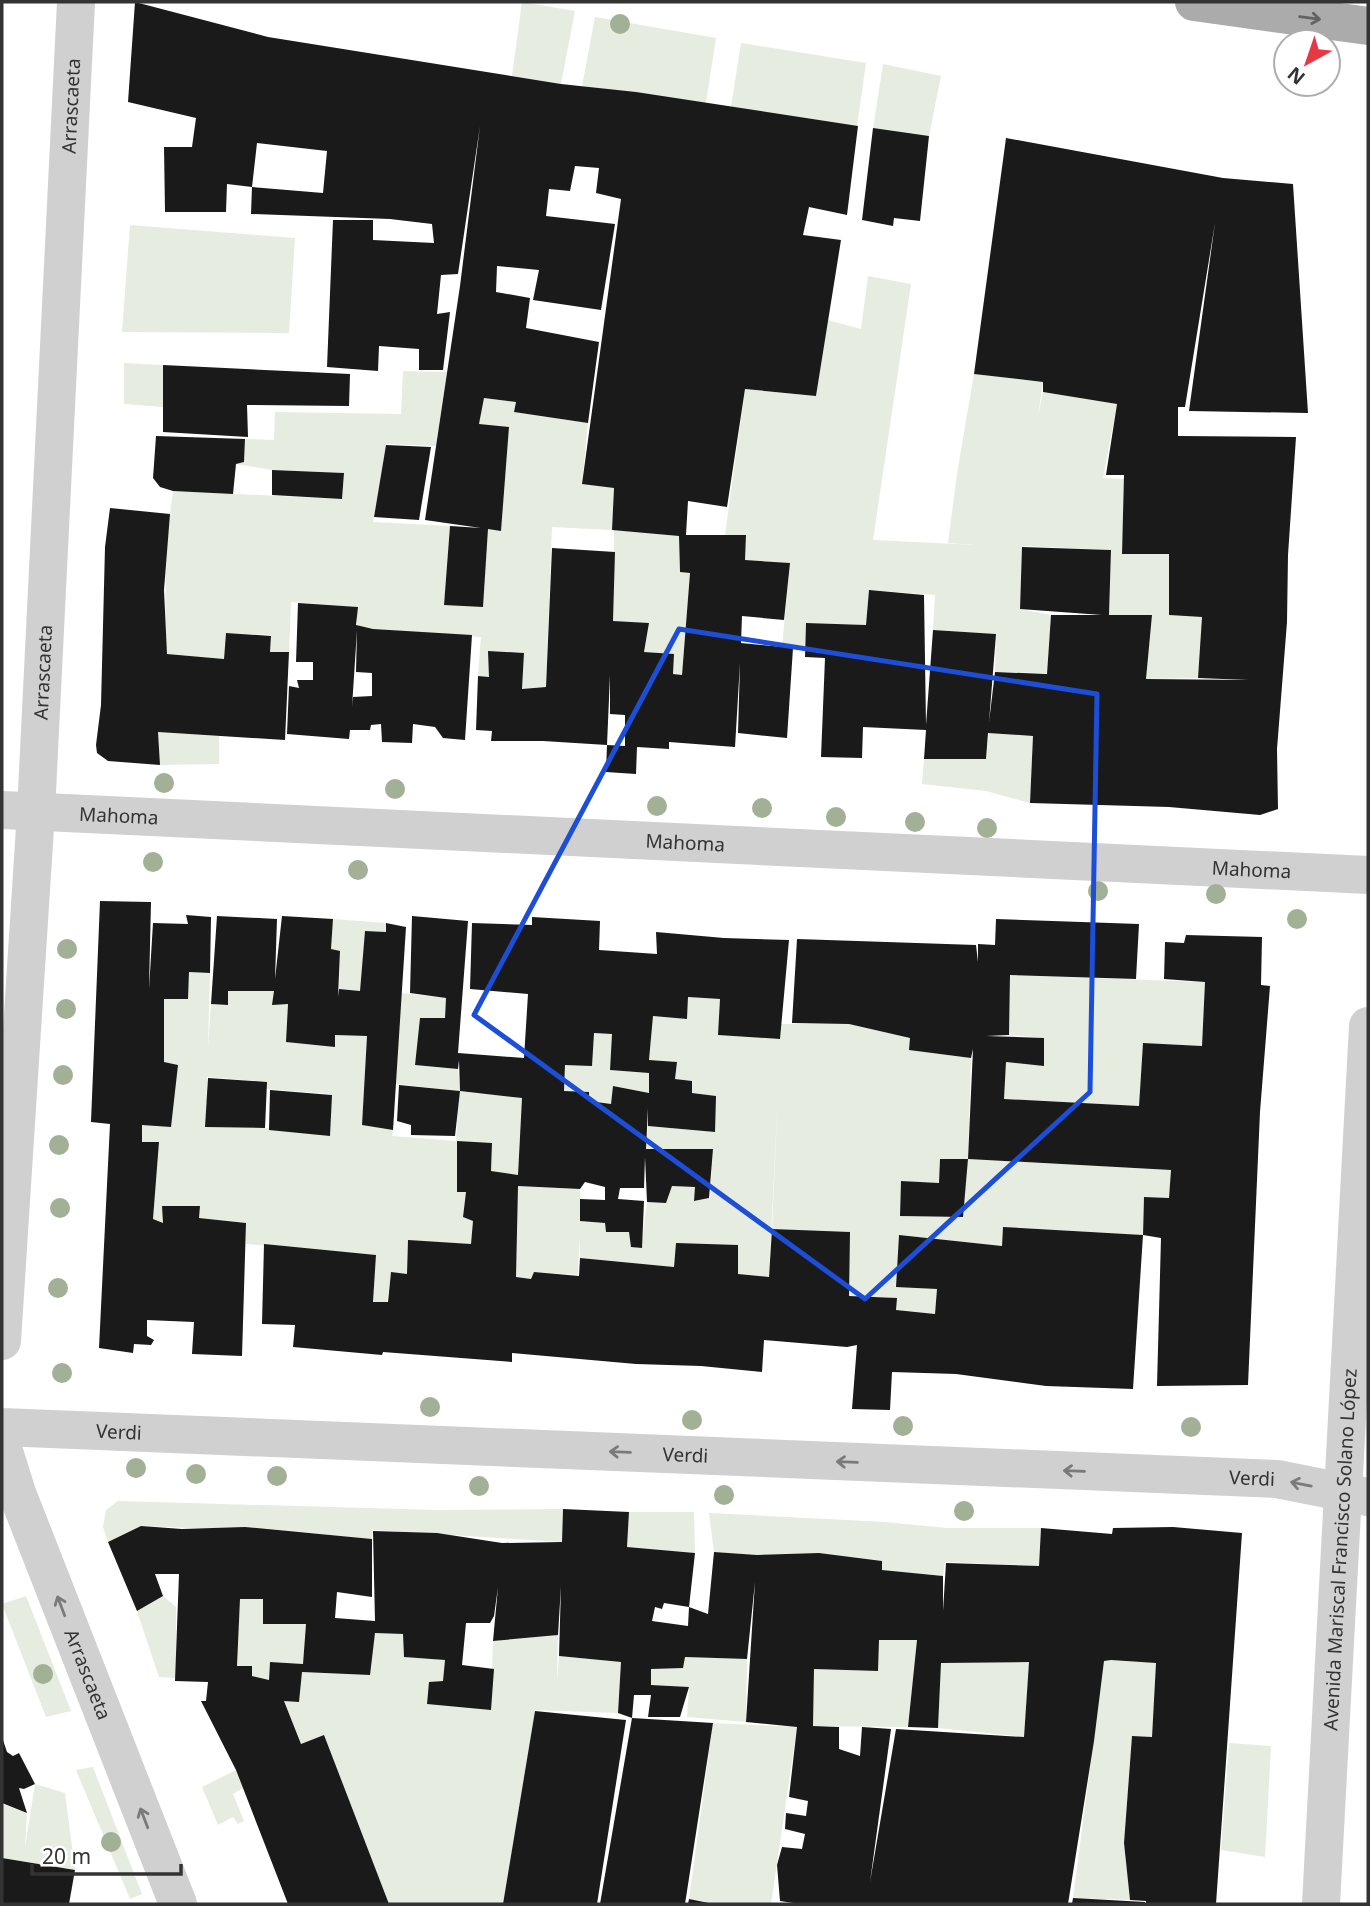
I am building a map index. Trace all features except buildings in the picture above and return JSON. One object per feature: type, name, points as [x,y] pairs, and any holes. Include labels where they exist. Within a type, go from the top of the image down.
[{"type":"main road","points":[[1194,2],[1368,26]]},
{"type":"street","name":"Arrascaeta","points":[[2,1341],[19,811],[76,2]]},
{"type":"street","name":"Mahoma","points":[[19,811],[1368,875]]},
{"type":"street","name":"Avenida Mariscal Francisco Solano López","points":[[1321,1904],[1356,1495],[1368,1026]]},
{"type":"street","name":"Verdi","points":[[2,1427],[1263,1479],[1356,1495]]},
{"type":"street","name":"Arrascaeta","points":[[2,1445],[22,1506],[178,1904]]},
{"type":"highlighted area","points":[[679,629],[1097,694],[1090,1092],[865,1299],[474,1015]]},
{"type":"shaded area","points":[[522,2],[575,11],[561,84],[512,76]]},
{"type":"shaded area","points":[[595,17],[716,38],[706,103],[582,86]]},
{"type":"shaded area","points":[[741,43],[866,63],[857,126],[731,107]]},
{"type":"shaded area","points":[[883,64],[941,76],[929,136],[873,129]]},
{"type":"shaded area","points":[[130,225],[295,238],[289,333],[122,332]]},
{"type":"shaded area","points":[[868,276],[911,284],[873,540],[976,545],[948,543],[974,374],[1043,382],[1038,416],[1043,392],[1117,404],[1103,478],[1124,479],[1122,553],[1169,554],[1169,615],[1202,617],[1198,678],[1146,679],[1152,616],[1109,615],[1111,550],[1022,546],[1020,609],[1051,615],[1047,673],[995,672],[996,634],[933,630],[935,595],[869,590],[866,625],[806,623],[805,649],[782,647],[790,563],[745,560],[746,535],[725,535],[745,389],[816,396],[828,320],[861,329]]},
{"type":"shaded area","points":[[124,363],[163,365],[163,407],[124,404]]},
{"type":"shaded area","points":[[403,371],[447,372],[436,446],[386,444],[373,522],[450,526],[444,604],[483,606],[488,529],[501,530],[509,428],[479,424],[484,398],[516,402],[514,412],[588,423],[582,483],[614,488],[612,530],[552,527],[546,687],[522,689],[524,653],[489,651],[489,677],[478,676],[481,637],[357,626],[357,607],[291,602],[289,652],[270,652],[271,635],[226,633],[224,659],[167,654],[166,572],[173,491],[342,499],[344,473],[272,470],[236,464],[244,462],[245,439],[274,440],[275,412],[401,414]]},
{"type":"shaded area","points":[[614,530],[679,536],[680,572],[690,573],[682,675],[673,674],[674,654],[644,652],[649,624],[613,621]]},
{"type":"shaded area","points":[[158,732],[219,736],[219,764],[160,765]]},
{"type":"shaded area","points":[[989,733],[1033,736],[1030,803],[986,791],[922,784],[924,759],[986,759]]},
{"type":"shaded area","points":[[333,919],[386,923],[386,932],[365,931],[360,991],[339,989],[340,952],[331,949]]},
{"type":"shaded area","points":[[189,972],[210,973],[208,1048],[211,1004],[228,1005],[228,991],[274,991],[273,1004],[288,1004],[287,1042],[334,1047],[335,1035],[367,1036],[362,1125],[393,1130],[392,1136],[456,1141],[459,1091],[396,1084],[401,993],[446,998],[445,1018],[420,1018],[415,1065],[458,1069],[460,1091],[522,1098],[518,1175],[491,1171],[492,1143],[457,1142],[457,1192],[466,1192],[463,1217],[473,1221],[471,1244],[408,1241],[407,1274],[391,1273],[387,1302],[373,1302],[376,1255],[246,1244],[246,1223],[199,1218],[200,1206],[163,1206],[163,1223],[153,1219],[159,1143],[142,1142],[142,1125],[170,1125],[178,1065],[164,1062],[164,999],[187,999]],"holes":[[[207,1077],[267,1082],[267,1089],[331,1094],[330,1136],[265,1128],[206,1127]]]},
{"type":"shaded area","points":[[1010,975],[1205,982],[1202,1046],[1143,1043],[1139,1106],[1004,1099],[1006,1062],[1044,1065],[1044,1038],[1009,1035]]},
{"type":"shaded area","points":[[688,997],[720,999],[719,1035],[780,1039],[781,1024],[849,1024],[910,1038],[910,1050],[971,1058],[968,1159],[1171,1170],[1169,1198],[1144,1197],[1143,1235],[1003,1227],[1002,1246],[899,1235],[896,1286],[937,1289],[935,1314],[896,1310],[896,1298],[849,1296],[849,1233],[772,1229],[778,1093],[769,1277],[738,1274],[676,1243],[674,1267],[580,1258],[580,1235],[578,1275],[534,1272],[531,1279],[516,1277],[517,1186],[580,1189],[580,1221],[605,1223],[606,1232],[629,1232],[631,1246],[641,1248],[647,1202],[665,1203],[672,1186],[695,1187],[695,1201],[710,1198],[713,1149],[646,1149],[648,1126],[714,1132],[715,1096],[692,1093],[692,1081],[675,1079],[677,1062],[649,1060],[653,1016],[687,1019]],"holes":[[[901,1181],[939,1183],[963,1217],[900,1216]]]},
{"type":"shaded area","points":[[594,1033],[612,1034],[610,1070],[649,1073],[649,1093],[613,1086],[611,1104],[589,1101],[589,1092],[564,1091],[565,1065]]},
{"type":"shaded area","points":[[118,1501],[437,1510],[563,1509],[562,1542],[373,1530],[372,1539],[311,1533],[142,1526],[108,1542],[103,1527],[106,1510]]},
{"type":"shaded area","points":[[629,1512],[694,1512],[695,1553],[627,1547]]},
{"type":"shaded area","points":[[709,1513],[947,1528],[1041,1528],[1039,1566],[945,1562],[943,1576],[882,1570],[882,1561],[819,1553],[757,1555],[714,1552]]},
{"type":"shaded area","points":[[26,1596],[71,1711],[46,1717],[2,1604]]},
{"type":"shaded area","points":[[163,1596],[176,1607],[176,1678],[159,1677],[137,1611]]},
{"type":"shaded area","points":[[240,1599],[263,1599],[263,1624],[306,1624],[303,1664],[270,1662],[269,1680],[252,1676],[251,1666],[237,1666]]},
{"type":"shaded area","points":[[375,1633],[403,1634],[404,1657],[445,1660],[443,1681],[429,1683],[427,1703],[491,1708],[493,1641],[558,1635],[557,1682],[559,1656],[621,1662],[618,1713],[535,1710],[503,1904],[389,1904],[324,1736],[301,1744],[284,1701],[299,1701],[302,1672],[369,1675]]},
{"type":"shaded area","points":[[879,1640],[917,1640],[908,1727],[813,1726],[814,1669],[877,1671]]},
{"type":"shaded area","points":[[685,1657],[747,1659],[746,1722],[687,1717],[689,1687],[651,1685],[651,1669]]},
{"type":"shaded area","points":[[1104,1661],[1156,1663],[1152,1737],[1132,1736],[1124,1843],[1130,1900],[1073,1898]]},
{"type":"shaded area","points":[[1029,1662],[1024,1737],[938,1728],[941,1663]]},
{"type":"shaded area","points":[[713,1723],[797,1727],[771,1904],[715,1904],[689,1899]]},
{"type":"shaded area","points":[[1229,1743],[1271,1746],[1265,1857],[1221,1850]]},
{"type":"shaded area","points":[[93,1767],[142,1894],[130,1899],[76,1770]]},
{"type":"shaded area","points":[[236,1770],[243,1788],[233,1794],[244,1821],[238,1824],[233,1817],[218,1825],[202,1787]]},
{"type":"shaded area","points":[[35,1784],[65,1793],[75,1870],[2,1858],[2,1804],[27,1813],[25,1847]]}]
